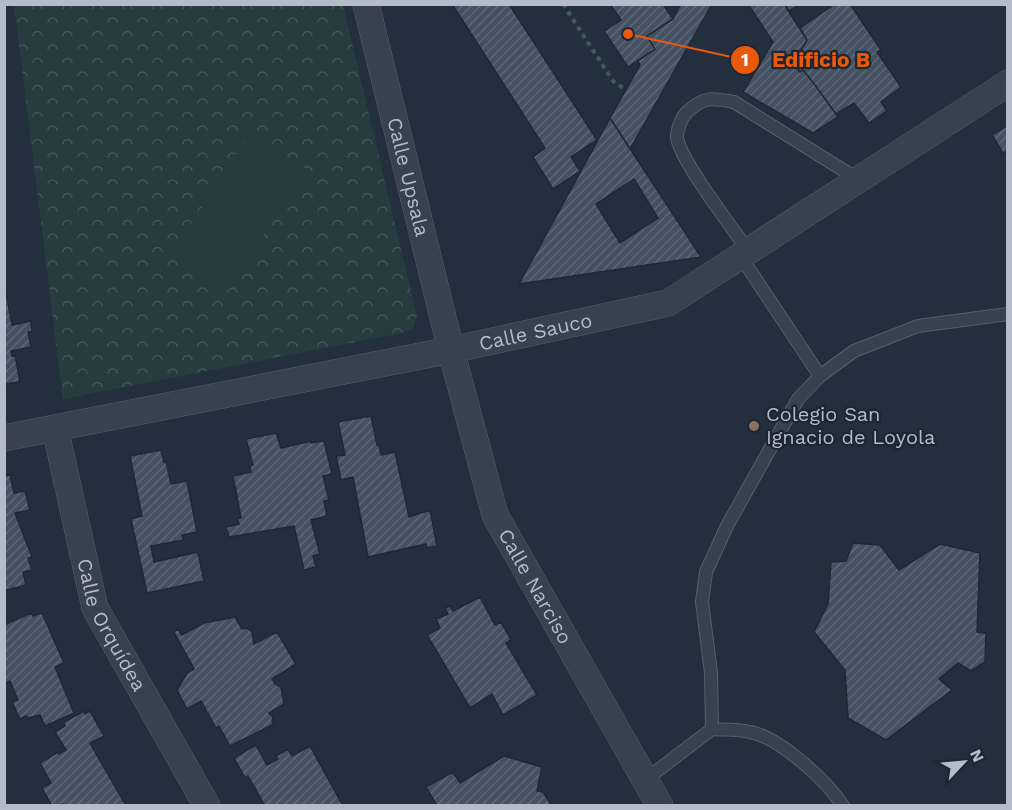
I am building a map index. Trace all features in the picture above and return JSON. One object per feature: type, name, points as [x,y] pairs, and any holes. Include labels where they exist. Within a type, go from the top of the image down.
[{"type":"street","name":"Calle Upsala","points":[[366,4],[451,350]]},
{"type":"street","name":"Calle Sauco","points":[[4,438],[451,350],[668,303],[1008,83]]},
{"type":"street","name":"Calle Narciso","points":[[451,350],[495,515],[660,806]]},
{"type":"street","name":"Calle Orquídea","points":[[55,428],[95,608],[207,806]]},
{"type":"lane","points":[[820,376],[685,158],[677,136],[682,116],[695,104],[712,98],[734,102],[859,180]]},
{"type":"lane","points":[[712,729],[711,673],[702,602],[706,572],[727,526],[798,399],[820,376],[854,351],[918,326],[1008,314]]},
{"type":"lane","points":[[645,780],[712,729],[752,732],[784,748],[832,789],[843,806]]},
{"type":"path","points":[[563,4],[613,81],[626,90]]},
{"type":"green space","points":[[14,5],[343,5],[417,316],[413,328],[402,333],[63,399]]},
{"type":"green space","points":[[249,133],[306,169],[229,290],[173,253]]},
{"type":"building","points":[[452,4],[509,4],[597,140],[571,157],[580,171],[553,189],[533,157],[545,148]]},
{"type":"building","points":[[610,4],[663,4],[673,19],[647,36],[655,49],[628,67],[604,31],[621,20]]},
{"type":"building","points":[[681,4],[712,4],[630,149],[610,118],[640,65],[638,61],[655,49],[647,36],[673,19]]},
{"type":"building","points":[[748,4],[784,4],[807,40],[793,63],[800,72],[803,70],[838,117],[813,133],[743,92],[773,42]]},
{"type":"building","points":[[784,4],[800,4],[789,11]]},
{"type":"building","points":[[835,4],[850,4],[881,50],[877,52],[901,87],[881,102],[887,111],[869,123],[854,103],[836,114],[803,70],[800,72],[793,63],[807,40],[800,28]]},
{"type":"building","points":[[610,118],[701,257],[519,284]],"holes":[[[634,179],[658,218],[620,243],[596,204]]]},
{"type":"building","points":[[1008,125],[1008,151],[1003,153],[992,135]]},
{"type":"building","points":[[4,281],[12,325],[31,321],[32,331],[28,332],[31,347],[11,351],[12,356],[15,355],[20,382],[5,384],[6,391],[4,391]]},
{"type":"building","points":[[371,416],[381,455],[395,452],[409,517],[430,510],[437,546],[427,548],[426,544],[368,557],[353,477],[341,480],[336,456],[345,455],[338,422]]},
{"type":"building","points":[[276,433],[281,448],[311,441],[311,443],[324,441],[332,474],[323,476],[329,500],[324,501],[327,516],[311,520],[320,554],[313,556],[316,567],[304,570],[294,526],[229,537],[226,527],[239,524],[237,519],[241,518],[233,476],[251,472],[250,466],[253,465],[246,439]]},
{"type":"building","points":[[161,450],[171,484],[187,481],[197,532],[182,535],[183,540],[151,546],[154,562],[198,552],[204,581],[147,593],[131,519],[142,516],[130,456]]},
{"type":"building","points":[[10,475],[14,493],[25,491],[30,510],[15,513],[32,557],[28,558],[32,570],[23,572],[26,585],[4,591],[4,476]]},
{"type":"building","points":[[853,543],[880,545],[899,570],[940,544],[980,553],[977,632],[986,633],[985,662],[971,671],[958,663],[939,679],[952,690],[886,740],[848,718],[845,670],[814,632],[828,604],[831,562],[846,561]]},
{"type":"building","points":[[480,597],[495,625],[501,622],[511,640],[506,643],[537,695],[503,715],[492,694],[470,708],[427,635],[440,628],[436,619],[448,614],[445,608],[450,606],[453,611]]},
{"type":"building","points":[[31,613],[33,616],[42,613],[64,663],[55,667],[74,713],[45,726],[40,715],[20,719],[12,702],[18,700],[10,681],[4,684],[4,625]]},
{"type":"building","points":[[235,617],[242,629],[247,628],[252,632],[254,644],[277,632],[296,664],[272,679],[281,687],[284,704],[269,713],[273,717],[274,724],[230,746],[219,726],[216,728],[201,701],[187,709],[177,690],[187,673],[194,669],[174,632],[178,629],[182,635],[204,623]]},
{"type":"building","points":[[84,711],[85,714],[90,711],[104,736],[90,743],[125,804],[122,806],[64,806],[63,804],[52,806],[42,788],[51,783],[40,763],[66,750],[55,732],[65,726],[64,722]]},
{"type":"building","points":[[256,745],[267,765],[278,759],[276,756],[288,749],[292,756],[310,746],[343,806],[265,806],[248,776],[245,778],[234,758]]},
{"type":"building","points":[[504,756],[542,767],[537,791],[543,792],[552,806],[437,806],[426,787],[453,772],[460,783]]},
{"type":"place","name":"Edificio B","points":[[628,34]]},
{"type":"place","name":"Colegio San Ignacio de Loyola","points":[[754,426]]}]
